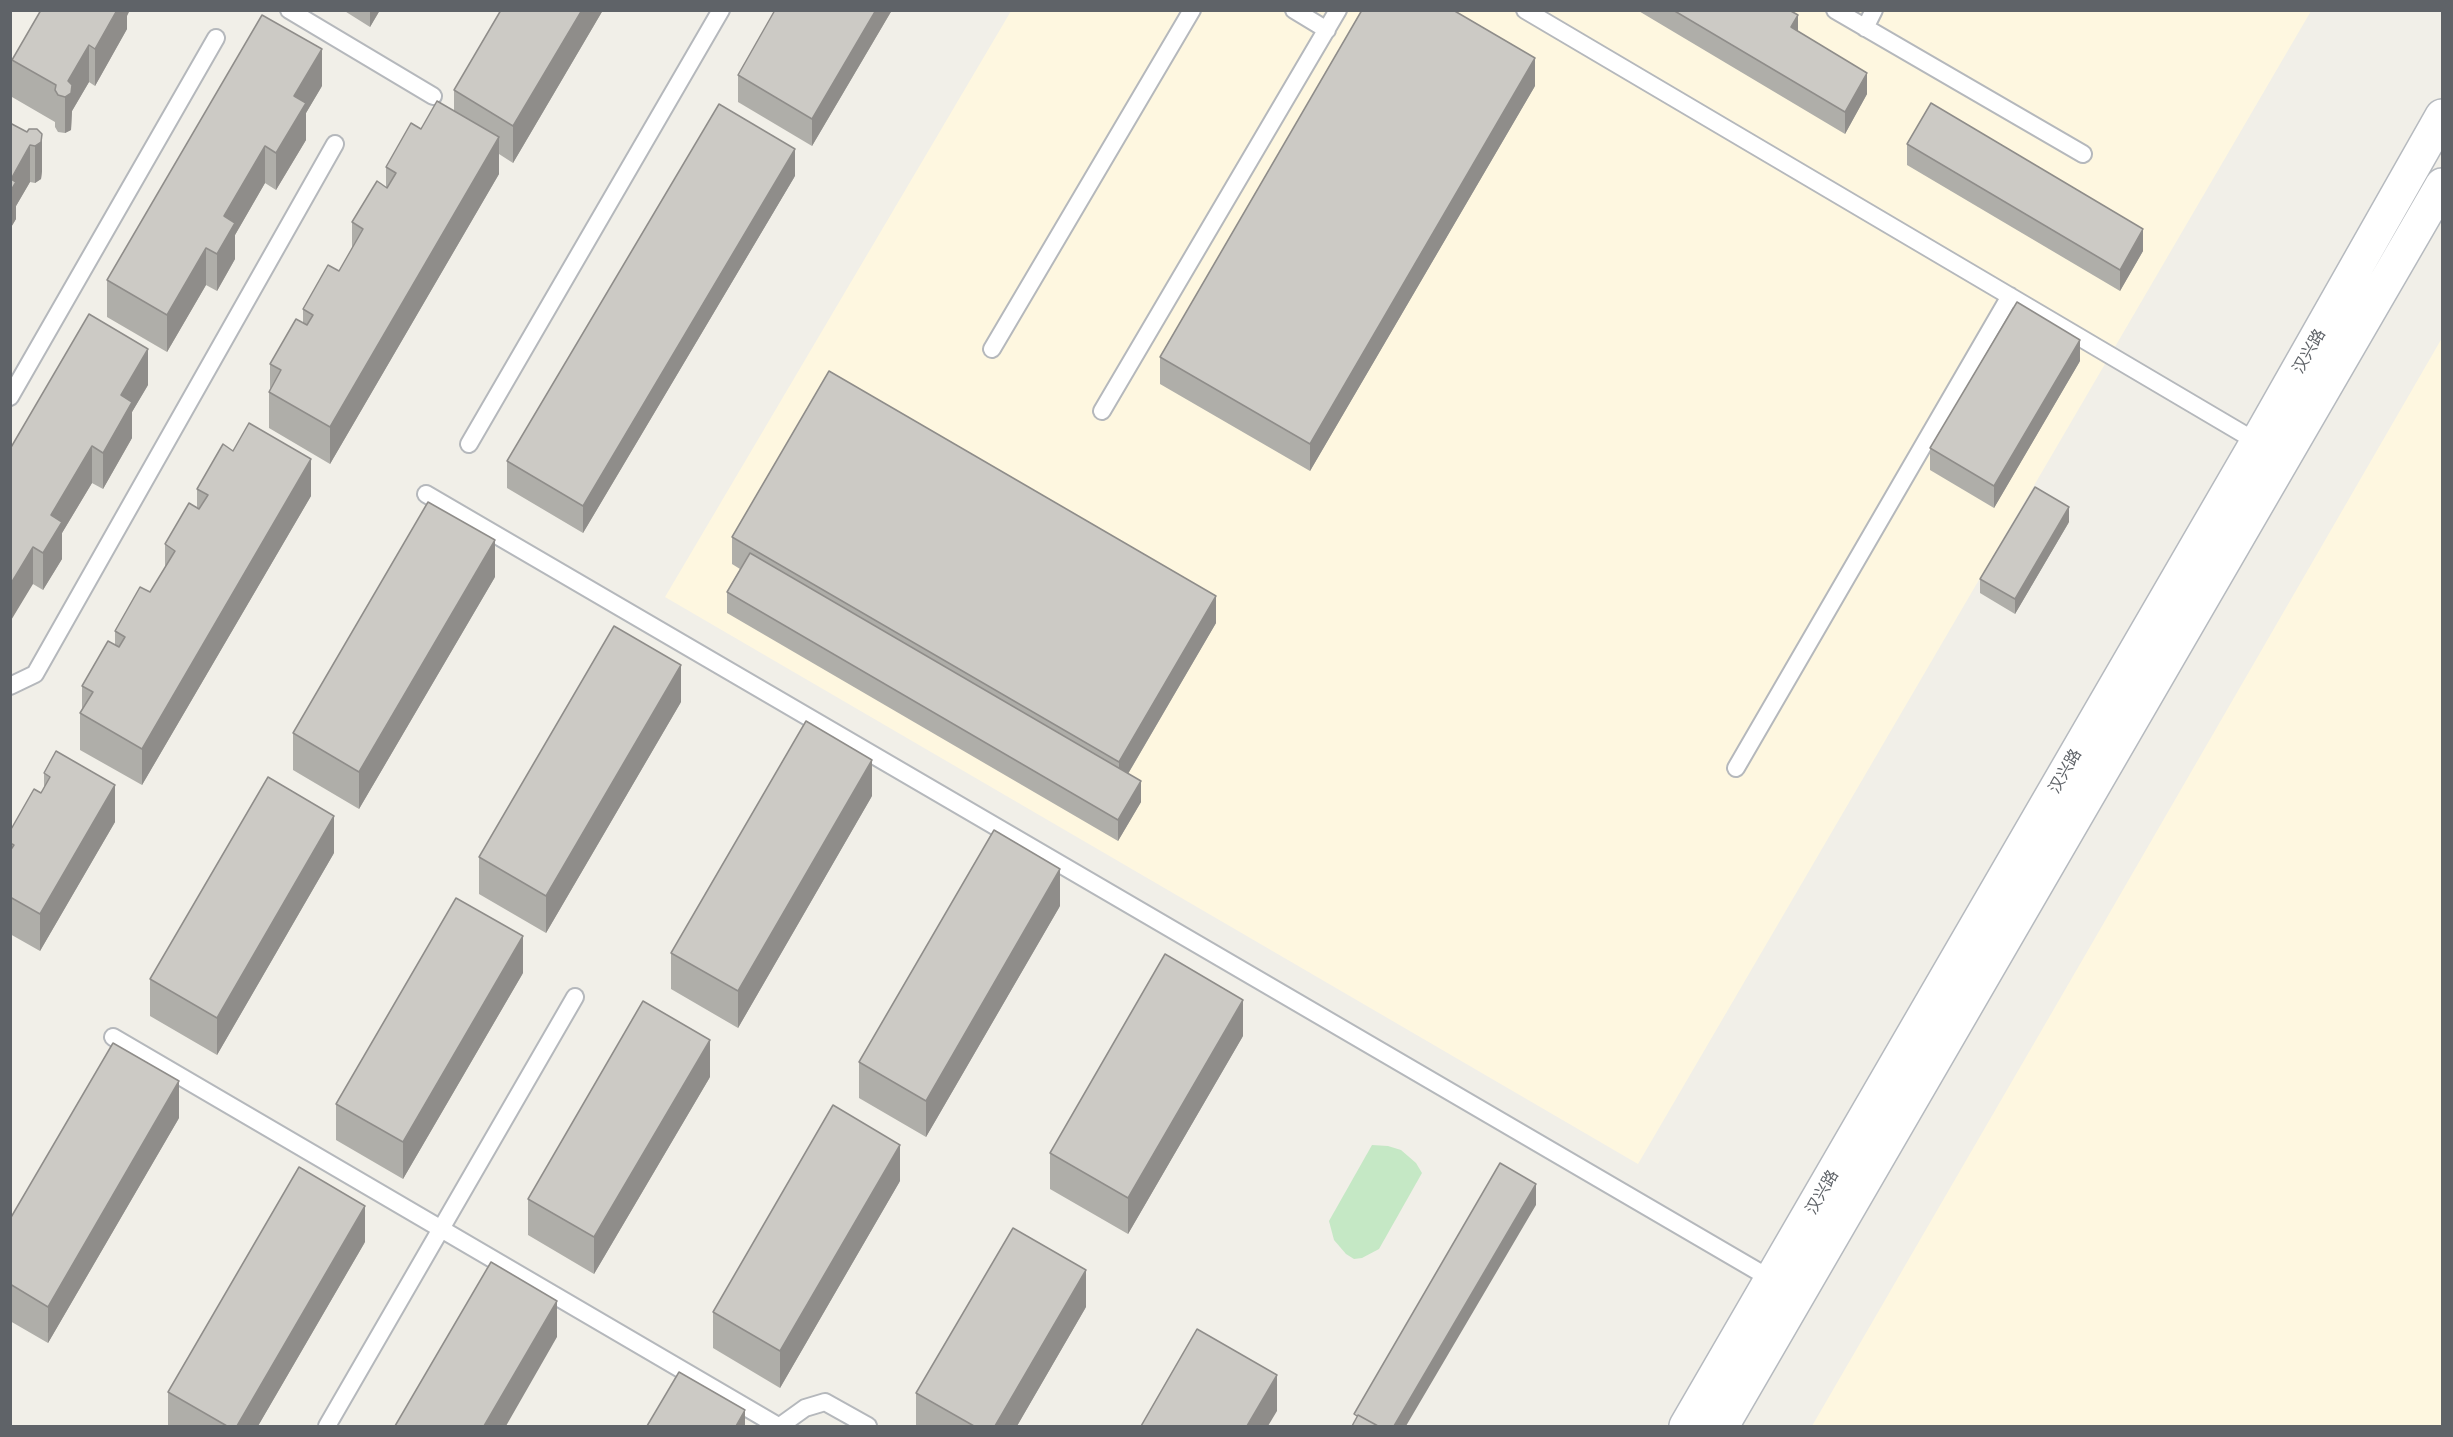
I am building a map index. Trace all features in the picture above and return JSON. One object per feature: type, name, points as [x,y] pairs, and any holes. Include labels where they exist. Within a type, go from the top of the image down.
[{"type":"street","name":"汉兴路","points":[[1686,1426],[2257,442],[2442,116]]},
{"type":"street","name":"汉兴路","points":[[1722,1426],[2442,185]]},
{"type":"lane","points":[[289,10],[433,96]]},
{"type":"lane","points":[[469,444],[722,10]]},
{"type":"lane","points":[[992,349],[1192,10]]},
{"type":"lane","points":[[1294,10],[1327,30]]},
{"type":"lane","points":[[1102,411],[1338,10]]},
{"type":"lane","points":[[1526,10],[2257,442]]},
{"type":"lane","points":[[1835,10],[2083,154]]},
{"type":"lane","points":[[1865,28],[1874,10]]},
{"type":"lane","points":[[10,397],[216,38]]},
{"type":"lane","points":[[10,686],[35,674],[335,144]]},
{"type":"lane","points":[[1736,768],[2010,296]]},
{"type":"lane","points":[[426,494],[1771,1279]]},
{"type":"lane","points":[[327,1426],[575,997]]},
{"type":"lane","points":[[113,1037],[779,1426],[805,1408],[825,1402],[868,1426]]},
{"type":"shaded area","points":[[1011,11],[2311,11],[1638,1164],[665,597]]},
{"type":"shaded area","points":[[2442,338],[2442,1426],[1812,1426],[2087,952]]},
{"type":"green space","points":[[1372,1145],[1401,1150],[1416,1163],[1422,1173],[1379,1249],[1362,1258],[1354,1259],[1346,1254],[1334,1240],[1329,1221]]},
{"type":"building","points":[[41,10],[117,10],[95,49],[89,45],[68,81],[72,85],[71,93],[65,97],[58,95],[55,90],[56,85],[12,60]]},
{"type":"building","points":[[501,10],[582,10],[513,126],[454,90]]},
{"type":"building","points":[[775,10],[876,10],[812,119],[738,75]]},
{"type":"building","points":[[1362,10],[1453,10],[1535,58],[1310,444],[1160,357]]},
{"type":"building","points":[[1673,10],[1789,10],[1798,15],[1791,27],[1867,73],[1845,112]]},
{"type":"building","points":[[262,15],[322,49],[294,96],[306,103],[276,153],[265,146],[224,216],[235,223],[217,254],[206,248],[167,315],[107,280]]},
{"type":"building","points":[[437,101],[499,137],[330,427],[269,392],[281,370],[270,364],[296,319],[307,325],[313,315],[303,309],[328,265],[339,271],[363,229],[352,222],[377,181],[387,188],[396,173],[386,167],[411,123],[421,129]]},
{"type":"building","points":[[1931,103],[2143,229],[2120,270],[1907,144]]},
{"type":"building","points":[[719,104],[795,149],[583,506],[507,461]]},
{"type":"building","points":[[10,123],[27,132],[29,129],[37,129],[42,134],[41,142],[35,146],[30,145],[11,179],[16,182],[10,192]]},
{"type":"building","points":[[2017,302],[2080,340],[1994,486],[1930,448]]},
{"type":"building","points":[[89,314],[148,349],[121,395],[132,402],[103,453],[92,446],[51,515],[62,522],[43,553],[33,547],[10,585],[10,449]]},
{"type":"building","points":[[829,371],[1216,596],[1119,762],[732,537]]},
{"type":"building","points":[[249,423],[311,459],[142,749],[80,713],[93,692],[82,686],[108,641],[119,647],[125,637],[115,631],[140,587],[150,592],[175,551],[165,544],[189,503],[199,509],[208,495],[197,489],[223,444],[233,451]]},
{"type":"building","points":[[2035,487],[2069,507],[2015,599],[1980,579]]},
{"type":"building","points":[[428,502],[495,540],[359,772],[293,733]]},
{"type":"building","points":[[750,553],[1141,781],[1118,820],[727,592]]},
{"type":"building","points":[[614,626],[681,665],[546,896],[479,857]]},
{"type":"building","points":[[806,721],[872,760],[738,991],[671,953]]},
{"type":"building","points":[[56,751],[115,785],[40,914],[10,897],[10,851],[14,845],[10,843],[10,831],[34,789],[41,793],[50,777],[44,773]]},
{"type":"building","points":[[268,777],[334,816],[217,1018],[150,979]]},
{"type":"building","points":[[994,830],[1060,869],[926,1101],[859,1062]]},
{"type":"building","points":[[456,898],[523,936],[403,1142],[336,1104]]},
{"type":"building","points":[[1165,954],[1243,1000],[1128,1198],[1050,1153]]},
{"type":"building","points":[[643,1001],[710,1040],[594,1237],[528,1199]]},
{"type":"building","points":[[113,1043],[179,1081],[48,1307],[10,1284],[10,1219]]},
{"type":"building","points":[[833,1105],[900,1145],[780,1351],[713,1312]]},
{"type":"building","points":[[1500,1163],[1536,1184],[1394,1426],[1378,1426],[1357,1416],[1354,1414]]},
{"type":"building","points":[[299,1167],[365,1206],[237,1426],[227,1426],[168,1392]]},
{"type":"building","points":[[1013,1228],[1086,1270],[995,1426],[974,1426],[916,1393]]},
{"type":"building","points":[[491,1262],[557,1301],[484,1426],[395,1426]]},
{"type":"building","points":[[1197,1329],[1277,1375],[1247,1426],[1141,1426]]},
{"type":"building","points":[[679,1372],[745,1410],[736,1426],[647,1426]]},
{"type":"building","points":[[1358,1415],[1378,1426],[1352,1426]]}]
